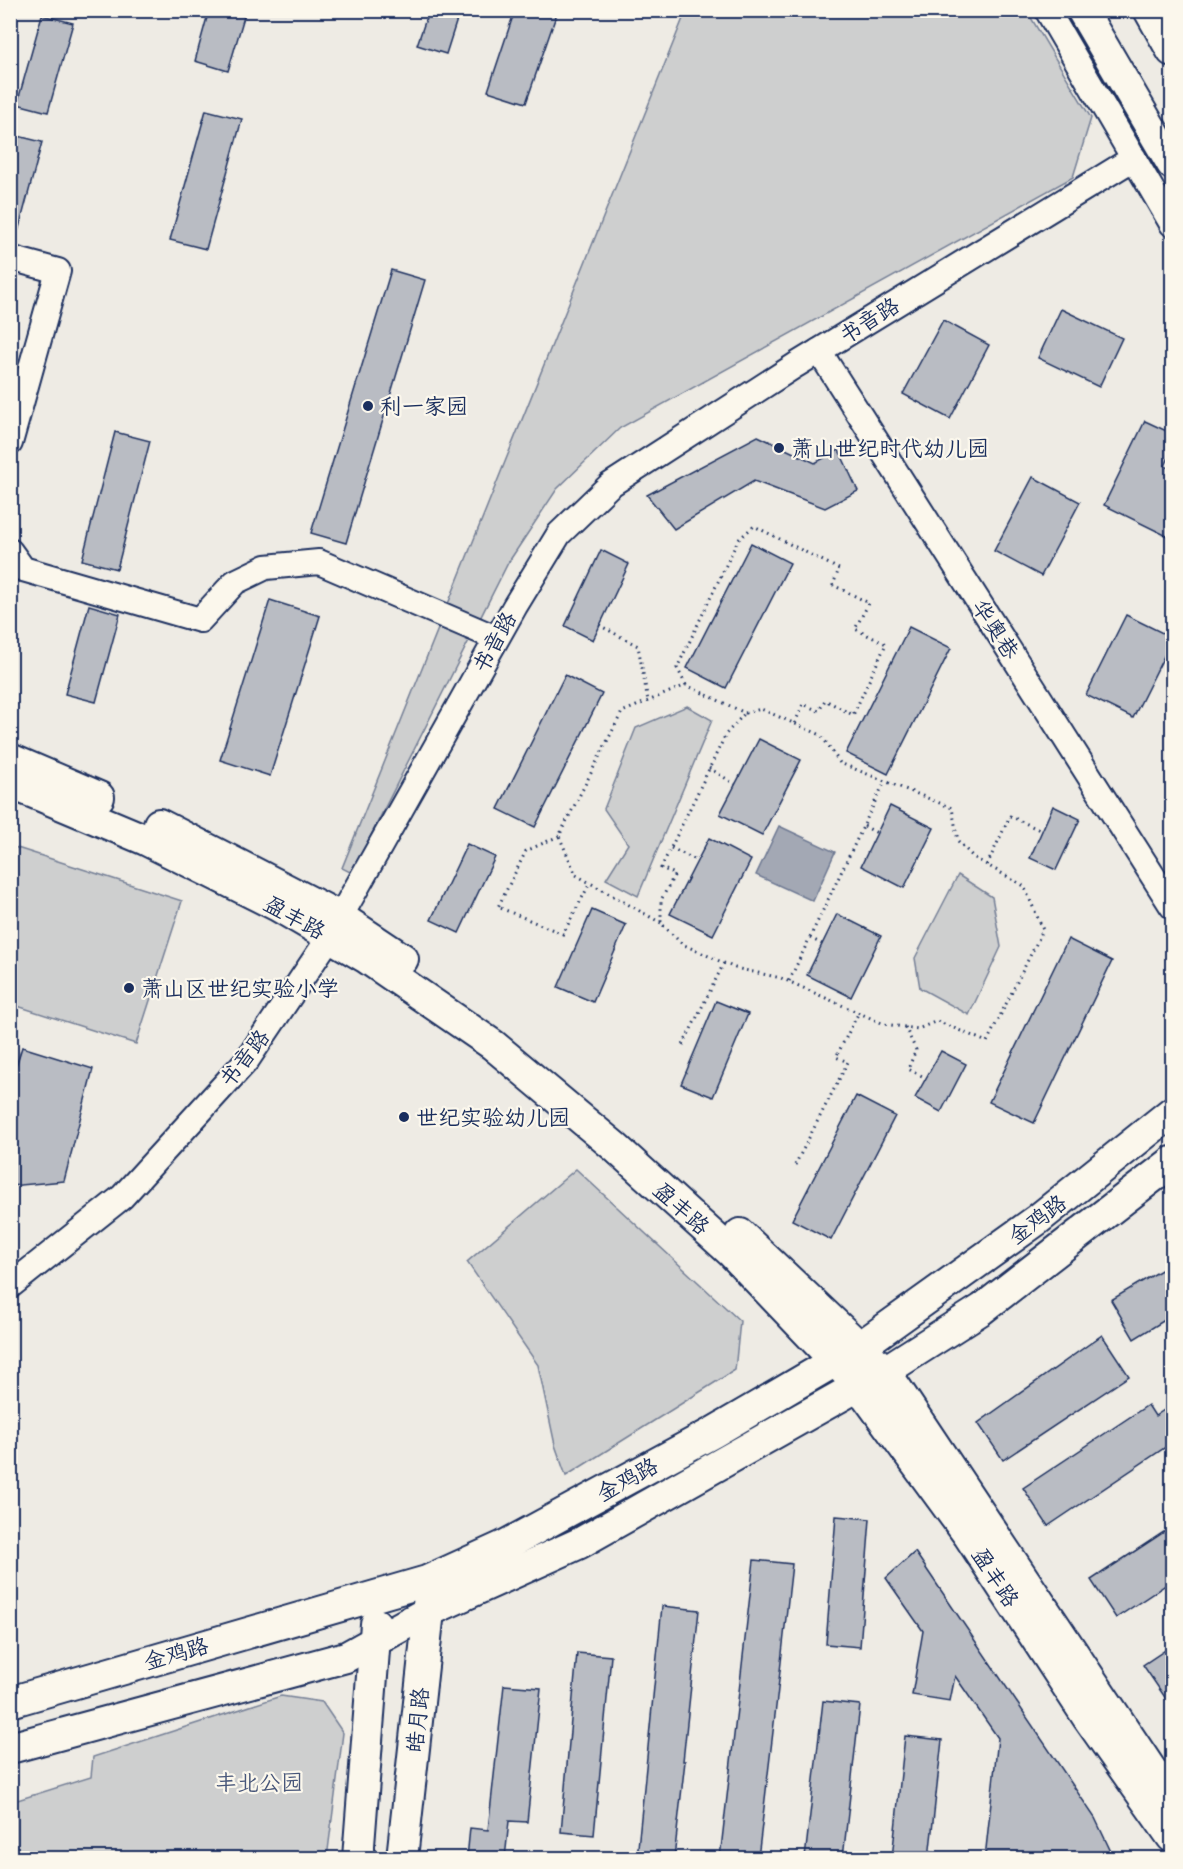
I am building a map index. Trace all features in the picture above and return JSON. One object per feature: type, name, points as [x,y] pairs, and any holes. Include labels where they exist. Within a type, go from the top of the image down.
[{"type":"main road","points":[[1082,10],[1173,164]]},
{"type":"main road","points":[[1149,10],[1173,51]]},
{"type":"main road","name":"盈丰路","points":[[10,759],[152,820],[335,926]]},
{"type":"main road","name":"盈丰路","points":[[10,783],[146,840],[278,906],[376,939],[501,1029],[628,1133],[849,1353],[885,1371],[1173,1800]]},
{"type":"main road","name":"金鸡路","points":[[10,1702],[346,1605],[375,1594],[427,1581],[504,1546],[714,1432],[849,1353],[1037,1220],[1173,1112]]},
{"type":"main road","name":"金鸡路","points":[[10,1748],[346,1657],[429,1611],[580,1543],[885,1371],[982,1309],[1173,1162]]},
{"type":"main road","name":"盈丰路","points":[[849,1353],[859,1386],[969,1536],[1088,1718],[1173,1837]]},
{"type":"main road","name":"皓月路","points":[[402,1858],[429,1611],[427,1581]]},
{"type":"main road","points":[[358,1858],[377,1638],[375,1594]]},
{"type":"street","points":[[1047,10],[1173,224]]},
{"type":"street","name":"书音路","points":[[10,1286],[23,1279],[130,1188],[247,1060],[335,926],[496,639],[559,534],[610,485],[819,351],[1134,158]]},
{"type":"street","points":[[10,258],[58,271],[10,443]]},
{"type":"street","name":"华奥巷","points":[[819,351],[1173,906]]},
{"type":"street","points":[[10,551],[23,569],[200,620],[235,582],[266,567],[319,562],[496,639]]},
{"type":"path","points":[[745,713],[686,685],[677,668],[738,540],[754,526],[839,569],[833,585],[869,603],[855,629],[886,644],[853,715],[825,700],[819,711],[803,704],[795,723]]},
{"type":"path","points":[[599,626],[638,646],[648,701]]},
{"type":"path","points":[[590,883],[564,934],[498,907],[526,851],[559,836],[622,712],[686,685]]},
{"type":"path","points":[[559,836],[576,875],[662,923],[682,944],[724,963],[789,981],[884,1024],[918,1029],[937,1021],[987,1042],[1043,930],[1024,886],[973,857],[958,841],[952,808],[840,763],[820,735],[761,709],[745,713],[726,734],[661,868],[675,874],[661,900],[662,923]]},
{"type":"path","points":[[709,768],[735,784]]},
{"type":"path","points":[[789,981],[885,781]]},
{"type":"path","points":[[987,865],[1010,816],[1042,831]]},
{"type":"path","points":[[864,826],[877,833]]},
{"type":"path","points":[[671,848],[698,861]]},
{"type":"path","points":[[810,938],[822,944]]},
{"type":"path","points":[[683,1045],[724,963]]},
{"type":"path","points":[[795,1165],[848,1062],[836,1056],[859,1012]]},
{"type":"path","points":[[905,1027],[916,1050],[908,1069],[926,1078]]},
{"type":"green space","points":[[686,11],[1027,11],[1091,118],[1073,177],[620,428],[557,489],[508,563],[352,873],[342,868]]},
{"type":"green space","points":[[687,706],[712,720],[638,896],[606,879],[628,844],[604,809],[636,728]]},
{"type":"green space","points":[[11,846],[182,901],[136,1044],[11,1004]]},
{"type":"green space","points":[[958,875],[992,897],[1001,947],[969,1015],[920,988],[915,958]]},
{"type":"green space","points":[[576,1169],[740,1321],[735,1370],[566,1476],[555,1445],[538,1365],[467,1262]]},
{"type":"green space","name":"丰北公园","points":[[281,1696],[322,1702],[343,1733],[327,1858],[11,1858],[11,1802],[91,1777],[93,1757]]},
{"type":"shaded area","points":[[779,826],[835,852],[813,901],[756,875]]},
{"type":"building","points":[[209,10],[246,10],[228,71],[195,61]]},
{"type":"building","points":[[429,10],[460,10],[446,54],[417,45]]},
{"type":"building","points":[[515,10],[558,10],[526,103],[488,91]]},
{"type":"building","points":[[42,15],[73,23],[48,112],[17,104]]},
{"type":"building","points":[[206,110],[242,119],[206,249],[170,240]]},
{"type":"building","points":[[10,134],[42,142],[15,243],[10,243]]},
{"type":"building","name":"利一家园","points":[[391,270],[425,280],[346,543],[311,533]]},
{"type":"building","points":[[1061,309],[1122,338],[1099,387],[1038,358]]},
{"type":"building","points":[[943,320],[989,345],[950,419],[903,394]]},
{"type":"building","points":[[1145,421],[1173,434],[1173,449],[1165,466],[1173,470],[1173,539],[1104,505]]},
{"type":"building","points":[[115,432],[150,441],[117,569],[82,560]]},
{"type":"building","points":[[758,436],[815,463],[839,450],[858,491],[825,508],[754,481],[674,529],[647,495]]},
{"type":"building","points":[[1033,477],[1080,502],[1041,576],[994,551]]},
{"type":"building","points":[[751,543],[790,563],[726,688],[687,668]]},
{"type":"building","points":[[601,550],[629,564],[593,640],[565,626]]},
{"type":"building","points":[[270,600],[320,616],[270,776],[220,760]]},
{"type":"building","points":[[89,605],[120,614],[96,702],[65,694]]},
{"type":"building","points":[[1126,615],[1173,638],[1133,718],[1086,695]]},
{"type":"building","points":[[909,627],[951,648],[888,774],[846,753]]},
{"type":"building","points":[[565,675],[602,694],[535,827],[498,809]]},
{"type":"building","points":[[759,739],[801,760],[762,835],[720,814]]},
{"type":"building","points":[[890,806],[934,828],[904,888],[861,866]]},
{"type":"building","points":[[1053,806],[1080,819],[1056,870],[1030,858]]},
{"type":"building","points":[[709,838],[751,860],[713,935],[670,914]]},
{"type":"building","points":[[467,844],[495,857],[459,933],[431,920]]},
{"type":"building","points":[[592,910],[626,925],[593,1002],[558,987]]},
{"type":"building","points":[[837,914],[881,936],[851,997],[807,975]]},
{"type":"building","points":[[1068,939],[1112,961],[1034,1123],[989,1102]]},
{"type":"building","points":[[716,1001],[748,1014],[713,1097],[681,1084]]},
{"type":"building","points":[[22,1047],[93,1069],[64,1181],[10,1186],[10,1085]]},
{"type":"building","points":[[941,1051],[966,1064],[941,1112],[915,1098]]},
{"type":"building","points":[[856,1096],[895,1116],[831,1240],[792,1220]]},
{"type":"building","points":[[1173,1263],[1173,1315],[1134,1339],[1111,1300]]},
{"type":"building","points":[[1102,1335],[1129,1376],[1003,1460],[978,1423]]},
{"type":"building","points":[[1148,1405],[1155,1416],[1167,1408],[1173,1416],[1173,1442],[1048,1526],[1023,1488]]},
{"type":"building","points":[[836,1516],[870,1519],[860,1647],[826,1644]]},
{"type":"building","points":[[1173,1526],[1173,1580],[1116,1618],[1091,1580]]},
{"type":"building","points":[[915,1552],[1095,1818],[1114,1858],[985,1858],[998,1738],[955,1676],[950,1701],[912,1695],[923,1631],[886,1578]]},
{"type":"building","points":[[754,1560],[792,1564],[777,1698],[758,1858],[720,1858]]},
{"type":"building","points":[[662,1606],[699,1610],[683,1761],[685,1761],[674,1858],[637,1858]]},
{"type":"building","points":[[1173,1645],[1173,1709],[1143,1665]]},
{"type":"building","points":[[577,1653],[611,1656],[594,1835],[561,1832]]},
{"type":"building","points":[[504,1685],[541,1688],[527,1822],[509,1821],[505,1858],[467,1858],[470,1828],[488,1830]]},
{"type":"building","points":[[823,1701],[860,1705],[843,1858],[805,1858]]},
{"type":"building","points":[[905,1736],[942,1740],[929,1858],[892,1858]]},
{"type":"place","name":"利一家园","points":[[368,406]]},
{"type":"place","name":"萧山世纪时代幼儿园","points":[[779,448]]},
{"type":"place","name":"萧山区世纪实验小学","points":[[129,988]]},
{"type":"place","name":"世纪实验幼儿园","points":[[404,1117]]}]
